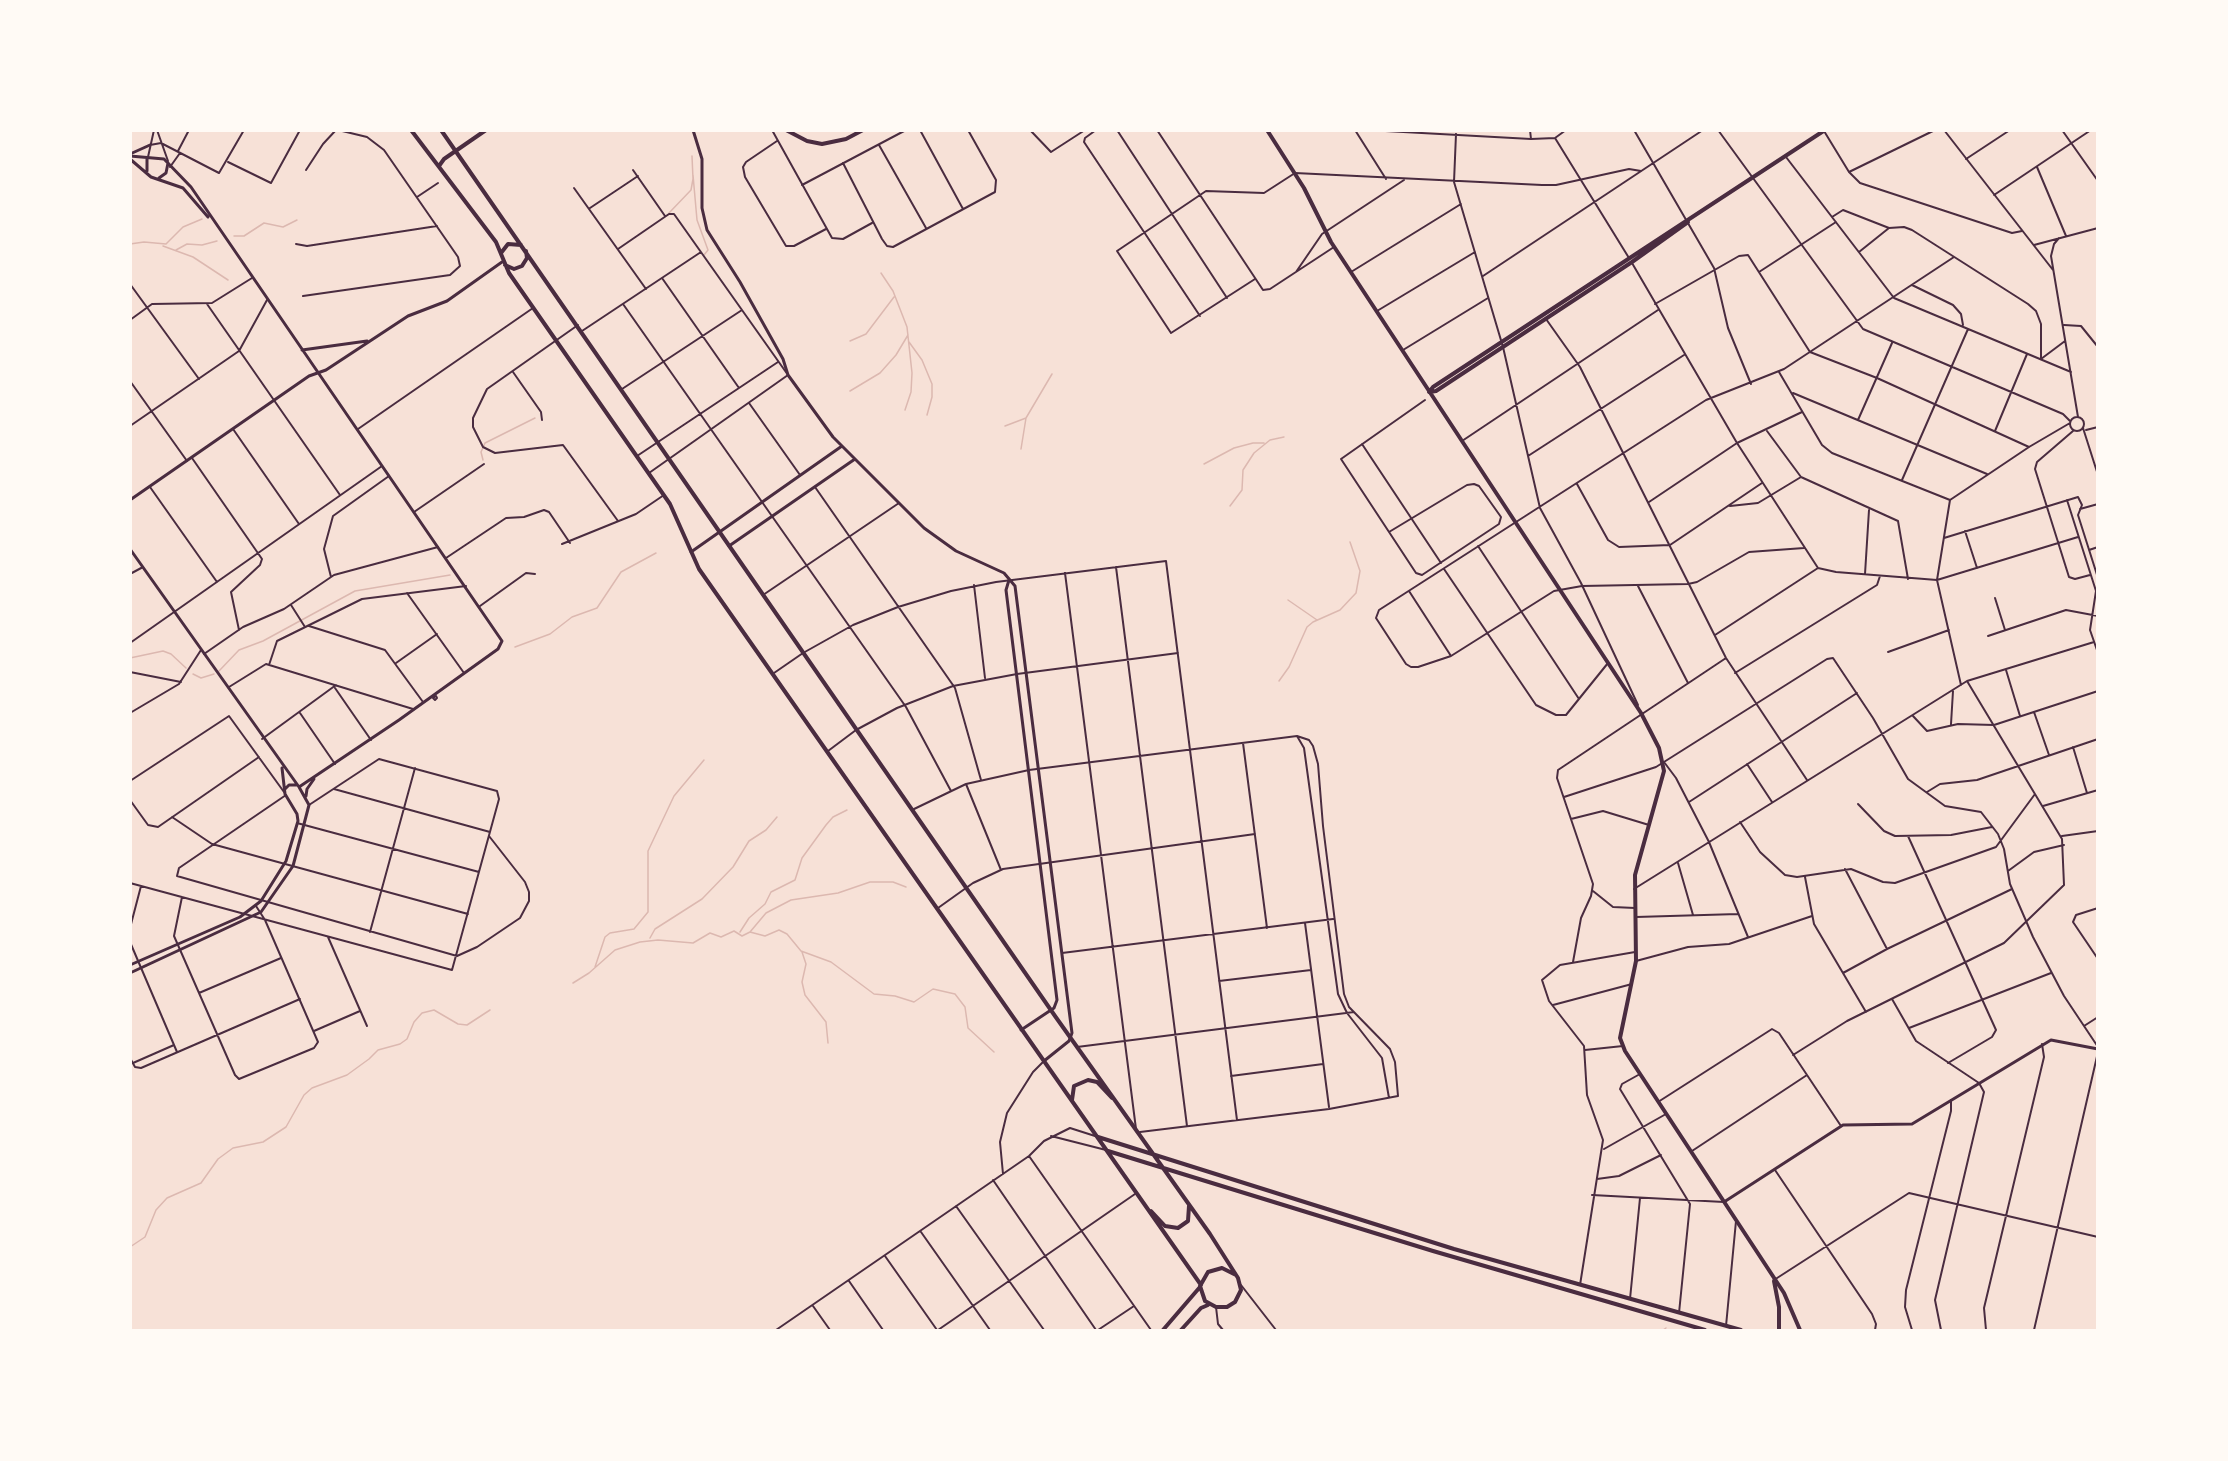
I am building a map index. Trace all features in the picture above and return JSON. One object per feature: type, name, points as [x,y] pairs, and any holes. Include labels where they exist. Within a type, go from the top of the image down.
[{"type":"main road","points":[[411,130],[496,242],[503,263],[664,495],[677,516],[699,569],[1137,1193],[1201,1286],[1202,1297],[1213,1306]]},
{"type":"main road","points":[[441,130],[1051,1010],[1189,1203],[1236,1275],[1240,1284],[1240,1294],[1235,1302],[1227,1307],[1202,1307],[1181,1330]]},
{"type":"main road","points":[[439,167],[442,160],[486,130]]},
{"type":"main road","points":[[786,130],[807,141],[822,144],[846,139],[863,130]]},
{"type":"main road","points":[[1267,130],[1295,173],[1324,232],[1641,713],[1664,762],[1662,782],[1635,875],[1637,952],[1620,1033],[1623,1046],[1787,1298],[1800,1330]]},
{"type":"main road","points":[[1429,392],[1433,387],[1825,131]]},
{"type":"main road","points":[[501,254],[503,248],[510,243],[525,249]]},
{"type":"main road","points":[[503,263],[512,268],[520,267],[526,260],[525,249]]},
{"type":"main road","points":[[1075,1106],[1071,1095],[1073,1088],[1086,1080],[1096,1082],[1115,1100]]},
{"type":"main road","points":[[1097,1137],[1440,1245],[1741,1330]]},
{"type":"main road","points":[[1107,1150],[1420,1247],[1705,1330]]},
{"type":"main road","points":[[1177,1186],[1175,1176],[1182,1172]]},
{"type":"main road","points":[[1146,1207],[1164,1224],[1175,1228],[1188,1221],[1189,1203]]},
{"type":"main road","points":[[1163,1330],[1201,1286],[1206,1274],[1216,1268],[1226,1268],[1236,1275]]},
{"type":"main road","points":[[1774,1280],[1779,1307],[1779,1330]]},
{"type":"street","points":[[155,130],[168,161],[168,169]]},
{"type":"street","points":[[151,177],[146,168],[155,130]]},
{"type":"street","points":[[157,178],[163,177],[172,165],[189,130]]},
{"type":"street","points":[[130,156],[150,145],[161,143],[220,172],[228,162],[244,130]]},
{"type":"street","points":[[228,162],[270,183],[300,130]]},
{"type":"street","points":[[303,296],[450,275],[459,269],[459,259],[381,146],[365,136],[337,130],[322,144],[306,170]]},
{"type":"street","points":[[693,130],[702,159],[702,208],[707,230],[738,278],[783,359],[788,375]]},
{"type":"street","points":[[772,130],[826,229],[835,240],[843,239],[873,223]]},
{"type":"street","points":[[802,185],[906,130]]},
{"type":"street","points":[[920,130],[963,209]]},
{"type":"street","points":[[843,163],[883,242],[890,247],[896,246],[990,195],[996,189],[996,180],[968,130]]},
{"type":"street","points":[[1030,130],[1051,152],[1084,130]]},
{"type":"street","points":[[1096,130],[1085,138],[1084,142],[1200,316]]},
{"type":"street","points":[[1117,130],[1227,298]]},
{"type":"street","points":[[1156,130],[1265,291],[1334,247]]},
{"type":"street","points":[[1355,130],[1386,179]]},
{"type":"street","points":[[1367,130],[1531,140],[1556,138],[1566,130]]},
{"type":"street","points":[[1530,130],[1531,140]]},
{"type":"street","points":[[1634,130],[1689,221],[1715,270],[1728,328],[1751,384]]},
{"type":"street","points":[[1482,277],[1703,130]]},
{"type":"street","points":[[1718,130],[1865,331],[2063,414],[2070,422],[2073,431]]},
{"type":"street","points":[[1849,172],[1935,130]]},
{"type":"street","points":[[1944,130],[2055,273]]},
{"type":"street","points":[[1966,159],[2010,130]]},
{"type":"street","points":[[2062,130],[2097,181]]},
{"type":"street","points":[[1994,195],[2091,130]]},
{"type":"street","points":[[1825,131],[1849,172],[1864,184],[2012,233],[2022,231]]},
{"type":"street","points":[[1456,134],[1454,182],[1502,344],[1540,508],[1582,586],[1641,713]]},
{"type":"street","points":[[1556,138],[1737,443],[1818,568]]},
{"type":"street","points":[[777,141],[744,164],[745,177],[788,247],[826,229]]},
{"type":"street","points":[[879,144],[926,228]]},
{"type":"street","points":[[130,156],[159,157],[168,161],[194,191],[213,222],[480,606],[503,644],[316,777],[298,786],[291,784],[285,793],[179,868],[176,874],[180,879],[457,956],[477,947],[518,920],[529,901],[529,892],[525,882],[489,836]]},
{"type":"street","points":[[130,156],[151,177],[183,188],[213,222]]},
{"type":"street","points":[[1786,156],[1894,298],[2071,372]]},
{"type":"street","points":[[2036,167],[2066,236]]},
{"type":"street","points":[[1255,279],[1171,333],[1117,251],[1199,195],[1214,190],[1264,193],[1295,173],[1404,180],[1556,185],[1629,169],[1641,171]]},
{"type":"street","points":[[633,170],[665,216]]},
{"type":"street","points":[[589,208],[638,176]]},
{"type":"street","points":[[1296,272],[1324,232],[1404,180]]},
{"type":"street","points":[[417,197],[438,183]]},
{"type":"street","points":[[574,188],[646,289]]},
{"type":"street","points":[[1350,272],[1461,204]]},
{"type":"street","points":[[1832,217],[1843,210],[1889,228],[1904,227],[1912,230],[2036,311],[2041,324],[2041,359]]},
{"type":"street","points":[[618,249],[665,216],[674,214],[778,362],[842,446],[899,503],[945,544],[1004,573],[1016,589],[1071,1038],[1033,1072],[1007,1113],[1000,1142],[1003,1174]]},
{"type":"street","points":[[1759,272],[1836,222]]},
{"type":"street","points":[[296,243],[306,246],[437,226]]},
{"type":"street","points":[[1858,252],[1889,228]]},
{"type":"street","points":[[2033,245],[2097,228]]},
{"type":"street","points":[[2059,238],[2052,251],[2078,417],[2083,421],[2097,475]]},
{"type":"street","points":[[582,331],[701,252]]},
{"type":"street","points":[[1376,312],[1474,252]]},
{"type":"street","points":[[1655,304],[1739,256],[1748,255],[1810,352],[1876,378],[2029,447]]},
{"type":"street","points":[[1804,548],[1749,552],[1697,582],[1688,584],[1582,586],[1559,589],[1544,594],[1451,656],[1411,667],[1404,662],[1375,615],[1443,568],[1516,524],[1711,397],[1779,372],[1954,257]]},
{"type":"street","points":[[130,500],[318,372],[326,370],[408,316],[447,301],[503,263]]},
{"type":"street","points":[[130,320],[154,304],[207,304],[252,278]]},
{"type":"street","points":[[662,278],[739,388]]},
{"type":"street","points":[[130,284],[199,379]]},
{"type":"street","points":[[1912,285],[1953,305],[1960,314],[1962,325]]},
{"type":"street","points":[[1402,350],[1488,298]]},
{"type":"street","points":[[130,426],[239,351],[267,300]]},
{"type":"street","points":[[207,304],[340,495]]},
{"type":"street","points":[[623,304],[904,705],[951,791]]},
{"type":"street","points":[[357,429],[533,308]]},
{"type":"street","points":[[622,389],[742,310]]},
{"type":"street","points":[[1462,441],[1658,310]]},
{"type":"street","points":[[1544,316],[1578,363],[1603,409],[1726,658],[1807,780]]},
{"type":"street","points":[[578,325],[486,391],[473,419],[473,429],[483,447],[496,453],[563,445],[618,521]]},
{"type":"street","points":[[2064,325],[2081,326],[2097,347]]},
{"type":"street","points":[[1902,480],[1969,328]]},
{"type":"street","points":[[302,350],[369,341]]},
{"type":"street","points":[[2041,359],[2066,341]]},
{"type":"street","points":[[1858,420],[1892,343]]},
{"type":"street","points":[[1995,431],[2027,354]]},
{"type":"street","points":[[1528,456],[1684,355]]},
{"type":"street","points":[[637,456],[778,362]]},
{"type":"street","points":[[513,372],[540,410],[542,420]]},
{"type":"street","points":[[1779,372],[1822,445],[1832,453],[1950,500]]},
{"type":"street","points":[[649,473],[788,375]]},
{"type":"street","points":[[130,381],[187,461]]},
{"type":"street","points":[[1791,392],[1987,474]]},
{"type":"street","points":[[1389,532],[1467,485],[1474,484],[1479,486],[1501,518],[1499,524],[1441,563],[1422,575],[1416,573],[1389,532],[1341,459],[1425,400]]},
{"type":"street","points":[[749,403],[800,475]]},
{"type":"street","points":[[1648,502],[1737,443],[1767,431],[1802,412]]},
{"type":"street","points":[[1961,686],[1937,580],[1950,500],[2078,417]]},
{"type":"street","points":[[2090,575],[2075,579],[2069,577],[2035,471],[2036,464],[2073,431],[2097,427]]},
{"type":"street","points":[[233,429],[299,524]]},
{"type":"street","points":[[1767,431],[1801,477],[1869,510],[1898,521],[1901,525],[1908,579]]},
{"type":"street","points":[[1362,444],[1441,563]]},
{"type":"street","points":[[691,552],[842,446]]},
{"type":"street","points":[[192,458],[258,553],[262,564],[230,594],[239,630]]},
{"type":"street","points":[[729,546],[855,459]]},
{"type":"street","points":[[414,512],[484,464]]},
{"type":"street","points":[[130,643],[382,465]]},
{"type":"street","points":[[331,577],[324,549],[333,516],[389,476]]},
{"type":"street","points":[[1728,506],[1752,505],[1801,477]]},
{"type":"street","points":[[1576,484],[1608,540],[1619,547],[1670,545],[1762,483]]},
{"type":"street","points":[[150,486],[217,582]]},
{"type":"street","points":[[815,487],[953,686],[981,780]]},
{"type":"street","points":[[562,544],[570,543],[640,512],[664,495]]},
{"type":"street","points":[[1944,537],[2066,499],[2079,498],[2082,505],[2079,517],[2097,578]]},
{"type":"street","points":[[2066,499],[2096,594],[2091,630],[2097,653]]},
{"type":"street","points":[[763,595],[899,503]]},
{"type":"street","points":[[2080,509],[2097,504],[2097,510]]},
{"type":"street","points":[[446,558],[506,518],[524,517],[546,510],[570,543]]},
{"type":"street","points":[[1865,574],[1869,510]]},
{"type":"street","points":[[1965,531],[1977,568]]},
{"type":"street","points":[[1715,636],[1818,568],[1908,579],[1937,580],[2078,537]]},
{"type":"street","points":[[1478,546],[1579,699]]},
{"type":"street","points":[[204,654],[239,630],[291,605],[331,577],[439,547]]},
{"type":"street","points":[[2089,550],[2097,547]]},
{"type":"street","points":[[130,549],[307,799]]},
{"type":"street","points":[[773,674],[803,653],[850,627],[898,607],[974,585],[1166,561],[1237,1120]]},
{"type":"street","points":[[130,574],[143,567]]},
{"type":"street","points":[[1116,567],[1187,1126]]},
{"type":"street","points":[[1443,568],[1531,702],[1563,716],[1608,663]]},
{"type":"street","points":[[480,606],[526,573],[535,574]]},
{"type":"street","points":[[912,810],[966,784],[1029,770],[1089,762],[1140,756],[1190,749],[1297,736],[1309,740],[1317,754],[1344,994],[1354,1012],[1390,1049],[1395,1062],[1398,1096],[1329,1109],[1137,1131],[1089,762],[1065,573]]},
{"type":"street","points":[[1735,673],[1877,585],[1880,576]]},
{"type":"street","points":[[1009,580],[1006,590],[1057,998],[1057,1005],[1021,1030]]},
{"type":"street","points":[[974,585],[985,679]]},
{"type":"street","points":[[269,665],[275,643],[305,625],[365,597],[466,586]]},
{"type":"street","points":[[1638,586],[1688,683]]},
{"type":"street","points":[[1409,591],[1451,656]]},
{"type":"street","points":[[407,593],[464,673]]},
{"type":"street","points":[[1995,598],[2005,630]]},
{"type":"street","points":[[291,605],[305,625],[382,648],[396,663],[423,702]]},
{"type":"street","points":[[1988,636],[2066,610],[2097,616]]},
{"type":"street","points":[[1888,652],[1949,630]]},
{"type":"street","points":[[396,663],[436,634]]},
{"type":"street","points":[[1634,889],[1967,681],[2094,642]]},
{"type":"street","points":[[130,713],[182,682],[201,650]]},
{"type":"street","points":[[827,751],[856,729],[904,705],[953,686],[1017,674],[1178,653]]},
{"type":"street","points":[[1573,962],[1582,915],[1593,890],[1592,878],[1557,778],[1558,770],[1726,658]]},
{"type":"street","points":[[1564,797],[1649,770],[1827,659],[1833,658],[1882,732],[1904,773],[1927,793],[1951,808],[1977,810],[1992,827],[2002,842],[2012,889],[2026,923],[2051,973],[2097,1049],[2034,1330]]},
{"type":"street","points":[[227,688],[262,665],[269,665],[413,709]]},
{"type":"street","points":[[2006,670],[2020,716]]},
{"type":"street","points":[[130,672],[182,682]]},
{"type":"street","points":[[1793,1055],[1866,1012],[2004,943],[2064,885],[2064,845],[2061,836],[1967,681]]},
{"type":"street","points":[[262,738],[335,687]]},
{"type":"street","points":[[335,687],[371,740]]},
{"type":"street","points":[[1951,725],[1953,691]]},
{"type":"street","points":[[1913,716],[1927,731],[1951,725],[1994,725],[2097,692]]},
{"type":"street","points":[[1689,802],[1857,693]]},
{"type":"street","points":[[300,712],[335,764]]},
{"type":"street","points":[[2034,712],[2049,755]]},
{"type":"street","points":[[130,781],[229,716],[285,793],[298,816],[285,864],[256,906],[245,914],[130,965]]},
{"type":"street","points":[[1297,736],[1305,748],[1336,986],[1347,1013],[1382,1058],[1389,1098]]},
{"type":"street","points":[[1927,793],[1940,784],[1977,780],[2097,739]]},
{"type":"street","points":[[1243,743],[1267,927]]},
{"type":"street","points":[[2073,747],[2087,793]]},
{"type":"street","points":[[130,800],[147,824],[153,828],[259,757]]},
{"type":"street","points":[[130,883],[452,970],[499,799],[498,793],[493,789],[379,759],[301,812],[294,808]]},
{"type":"street","points":[[1664,762],[1674,774],[1709,842],[1748,937]]},
{"type":"street","points":[[1748,764],[1772,802]]},
{"type":"street","points":[[281,765],[285,793]]},
{"type":"street","points":[[370,932],[415,768]]},
{"type":"street","points":[[130,973],[255,917],[269,904],[293,866],[305,825],[308,806],[307,789],[316,777]]},
{"type":"street","points":[[966,784],[1001,870]]},
{"type":"street","points":[[333,789],[490,832]]},
{"type":"street","points":[[2043,806],[2097,790]]},
{"type":"street","points":[[1740,822],[1753,844],[1780,873],[1791,877],[1845,869],[1889,883],[1925,874],[1990,850],[2002,842],[2036,794]]},
{"type":"street","points":[[1858,804],[1884,831],[1895,836],[1951,835],[1992,827]]},
{"type":"street","points":[[1571,819],[1603,811],[1649,825]]},
{"type":"street","points":[[172,817],[212,844],[468,914]]},
{"type":"street","points":[[297,823],[479,872]]},
{"type":"street","points":[[2061,836],[2097,831]]},
{"type":"street","points":[[936,909],[966,888],[1001,870],[1040,862],[1255,834]]},
{"type":"street","points":[[1908,836],[1995,1027],[1995,1034],[1948,1063]]},
{"type":"street","points":[[2008,871],[2034,852],[2064,845]]},
{"type":"street","points":[[1678,862],[1693,915]]},
{"type":"street","points":[[1845,869],[1887,949]]},
{"type":"street","points":[[1805,876],[1812,916],[1866,1012]]},
{"type":"street","points":[[130,928],[141,886]]},
{"type":"street","points":[[1843,974],[1946,919],[2012,889]]},
{"type":"street","points":[[1593,890],[1613,907],[1635,908]]},
{"type":"street","points":[[182,897],[174,933],[217,1035],[238,1078],[317,1045],[314,1031],[300,999],[265,920],[256,906]]},
{"type":"street","points":[[2097,908],[2079,914],[2073,919],[2097,957]]},
{"type":"street","points":[[1636,917],[1738,914]]},
{"type":"street","points":[[1636,961],[1679,949],[1729,944],[1812,916]]},
{"type":"street","points":[[1062,954],[1334,919]]},
{"type":"street","points":[[1305,923],[1329,1109]]},
{"type":"street","points":[[328,937],[367,1026]]},
{"type":"street","points":[[130,942],[177,1052]]},
{"type":"street","points":[[1580,1285],[1603,1140],[1587,1095],[1584,1050],[1580,1040],[1552,1005],[1542,980],[1557,967],[1573,962],[1637,952]]},
{"type":"street","points":[[199,993],[281,958]]},
{"type":"street","points":[[1219,981],[1311,970]]},
{"type":"street","points":[[1909,1028],[2051,973]]},
{"type":"street","points":[[1552,1005],[1632,984]]},
{"type":"street","points":[[130,1058],[137,1069],[300,999]]},
{"type":"street","points":[[1892,999],[1919,1044],[1979,1083],[1984,1094],[1934,1303],[1941,1330]]},
{"type":"street","points":[[314,1031],[360,1011]]},
{"type":"street","points":[[1077,1047],[1354,1012]]},
{"type":"street","points":[[2084,1026],[2097,1017]]},
{"type":"street","points":[[1658,1102],[1772,1029],[1777,1032],[1841,1126]]},
{"type":"street","points":[[1593,1195],[1724,1202],[1841,1126],[1909,1124],[2042,1044],[2059,1039],[2097,1049]]},
{"type":"street","points":[[1986,1330],[1984,1308],[2044,1057],[2042,1044]]},
{"type":"street","points":[[133,1063],[174,1045]]},
{"type":"street","points":[[1584,1050],[1623,1046]]},
{"type":"street","points":[[1231,1076],[1323,1064]]},
{"type":"street","points":[[1640,1074],[1621,1086],[1643,1127],[1689,1200],[1679,1313]]},
{"type":"street","points":[[1691,1152],[1807,1075]]},
{"type":"street","points":[[1912,1330],[1905,1296],[1951,1111],[1951,1100]]},
{"type":"street","points":[[1602,1150],[1666,1114]]},
{"type":"street","points":[[777,1330],[1029,1156],[1051,1136],[1070,1128],[1097,1137]]},
{"type":"street","points":[[1051,1136],[1107,1150]]},
{"type":"street","points":[[1596,1179],[1619,1176],[1661,1155]]},
{"type":"street","points":[[1029,1156],[1151,1330]]},
{"type":"street","points":[[1775,1170],[1874,1318],[1875,1330]]},
{"type":"street","points":[[993,1180],[1097,1330],[1134,1306]]},
{"type":"street","points":[[885,1256],[937,1330],[1137,1193]]},
{"type":"street","points":[[1774,1280],[1906,1194],[1929,1197],[2097,1237]]},
{"type":"street","points":[[1630,1299],[1641,1198]]},
{"type":"street","points":[[956,1206],[1044,1330]]},
{"type":"street","points":[[1726,1326],[1736,1221]]},
{"type":"street","points":[[920,1231],[990,1330]]},
{"type":"street","points":[[848,1281],[883,1330]]},
{"type":"street","points":[[1240,1284],[1276,1330]]},
{"type":"street","points":[[813,1305],[830,1330]]},
{"type":"street","points":[[1213,1306],[1218,1324],[1223,1330]]},
{"type":"waterway","points":[[669,213],[691,190],[692,156]]},
{"type":"waterway","points":[[693,175],[697,220],[708,250],[704,255]]},
{"type":"waterway","points":[[130,244],[144,242],[166,244],[183,227],[202,219]]},
{"type":"waterway","points":[[234,236],[244,236],[264,223],[283,227],[297,220]]},
{"type":"waterway","points":[[176,250],[187,244],[202,245],[217,241]]},
{"type":"waterway","points":[[163,246],[193,257],[228,280]]},
{"type":"waterway","points":[[881,273],[893,291],[907,327],[912,373],[911,392],[905,410]]},
{"type":"waterway","points":[[850,341],[866,334],[894,297]]},
{"type":"waterway","points":[[850,391],[880,373],[896,355],[908,335]]},
{"type":"waterway","points":[[909,342],[922,360],[932,384],[932,397],[927,415]]},
{"type":"waterway","points":[[1005,426],[1026,418],[1052,374]]},
{"type":"waterway","points":[[483,460],[481,452],[485,443],[535,418]]},
{"type":"waterway","points":[[1021,449],[1026,418]]},
{"type":"waterway","points":[[1230,506],[1242,490],[1243,470],[1254,453],[1270,440],[1284,437]]},
{"type":"waterway","points":[[1204,464],[1234,448],[1253,443],[1264,443]]},
{"type":"waterway","points":[[1279,681],[1289,667],[1307,627],[1340,610],[1356,593],[1360,571],[1350,542]]},
{"type":"waterway","points":[[515,647],[550,634],[572,617],[597,608],[621,572],[656,553]]},
{"type":"waterway","points":[[219,671],[239,650],[263,641],[355,591],[450,575]]},
{"type":"waterway","points":[[1288,600],[1317,620]]},
{"type":"waterway","points":[[130,658],[163,651],[171,654],[186,668]]},
{"type":"waterway","points":[[193,674],[201,678],[214,674]]},
{"type":"waterway","points":[[595,967],[605,937],[610,933],[634,929],[648,912],[648,851],[674,796],[704,760]]},
{"type":"waterway","points":[[740,932],[749,918],[765,904],[771,892],[795,880],[802,858],[826,825],[833,817],[847,810]]},
{"type":"waterway","points":[[650,938],[655,929],[702,899],[733,867],[749,841],[766,830],[777,817]]},
{"type":"waterway","points":[[573,983],[589,973],[615,950],[640,942],[658,940],[693,943],[710,933],[721,937],[734,931],[742,936],[750,932],[766,913],[791,900],[838,893],[870,882],[893,882],[906,887]]},
{"type":"waterway","points":[[750,932],[765,936],[779,930],[787,934],[801,951],[831,962],[874,994],[895,996],[914,1002],[933,989],[955,994],[965,1007],[968,1028],[994,1052]]},
{"type":"waterway","points":[[802,952],[806,964],[802,982],[805,995],[826,1022],[828,1043]]},
{"type":"waterway","points":[[130,1247],[145,1237],[156,1210],[167,1198],[201,1183],[218,1159],[233,1148],[263,1142],[286,1127],[304,1095],[312,1088],[347,1075],[378,1050],[400,1044],[407,1039],[414,1022],[422,1013],[434,1010],[458,1024],[467,1025],[490,1010]]}]
